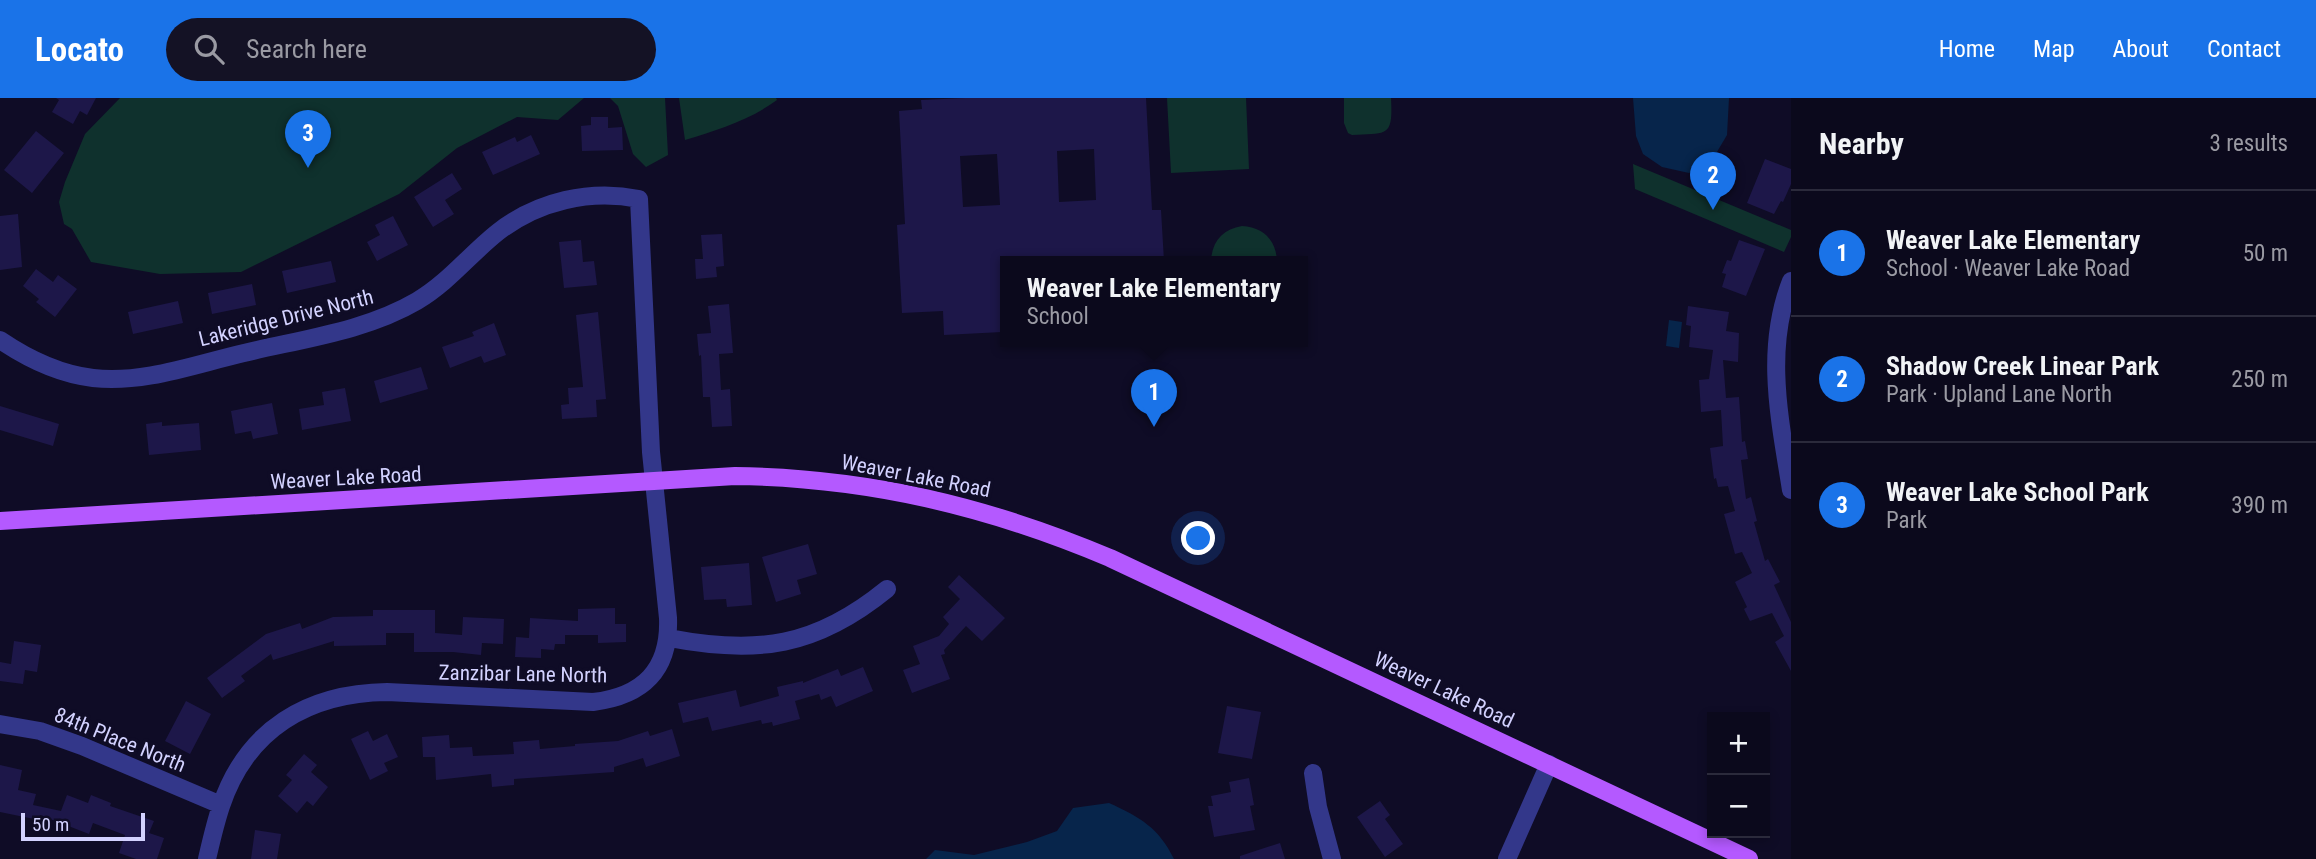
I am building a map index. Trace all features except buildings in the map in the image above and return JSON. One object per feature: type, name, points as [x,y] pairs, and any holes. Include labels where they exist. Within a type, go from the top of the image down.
[{"type":"main road","name":"Weaver Lake Road","points":[[0,521],[499,492],[654,480],[771,477],[847,483],[921,496],[1009,519],[1110,558],[1749,859]]},
{"type":"street","name":"Lakeridge Drive North","points":[[0,340],[27,358],[59,371],[93,378],[130,379],[167,371],[348,328],[386,316],[416,302],[446,282],[498,232],[529,212],[566,199],[622,196],[639,199]]},
{"type":"street","name":"Zanzibar Lane North","points":[[207,859],[221,806],[233,779],[250,752],[271,730],[296,712],[325,699],[356,693],[387,692],[593,702],[617,699],[635,690],[659,664],[669,638],[651,452],[639,199]]},
{"type":"street","points":[[1791,281],[1780,315],[1775,375],[1791,490]]},
{"type":"street","points":[[669,638],[705,645],[745,647],[785,642],[824,630],[859,612],[887,589]]},
{"type":"street","name":"84th Place North","points":[[0,724],[40,731],[82,746],[221,806]]},
{"type":"street","points":[[1507,859],[1549,764]]},
{"type":"street","points":[[1313,773],[1318,807],[1332,859]]},
{"type":"green space","points":[[120,98],[584,98],[558,120],[517,117],[457,148],[399,194],[241,272],[160,274],[91,262],[72,229],[64,224],[59,202],[85,134]]},
{"type":"green space","points":[[610,98],[665,98],[668,155],[646,167],[633,154],[618,106]]},
{"type":"green space","points":[[679,98],[777,100],[744,119],[685,140]]},
{"type":"green space","points":[[1167,98],[1246,98],[1249,169],[1171,173]]},
{"type":"green space","points":[[1344,98],[1391,98],[1389,126],[1381,133],[1348,133],[1344,123]]},
{"type":"green space","points":[[1633,164],[1791,230],[1791,237],[1784,252],[1635,189]]},
{"type":"green space","points":[[1242,226],[1262,232],[1271,241],[1276,256],[1212,256],[1216,242],[1229,230]]},
{"type":"water","points":[[1633,98],[1729,98],[1727,135],[1711,162],[1689,173],[1662,167],[1643,154],[1636,136]]},
{"type":"water","points":[[1669,320],[1682,322],[1679,348],[1666,346]]},
{"type":"water","points":[[1109,803],[1130,813],[1155,831],[1174,859],[926,859],[935,850],[974,855],[1027,842],[1057,831],[1073,808]]},
{"type":"place","name":"Weaver Lake School Park","points":[[308,168]]},
{"type":"place","name":"Shadow Creek Linear Park","points":[[1713,210]]},
{"type":"place","name":"Weaver Lake Elementary","points":[[1154,427]]}]
